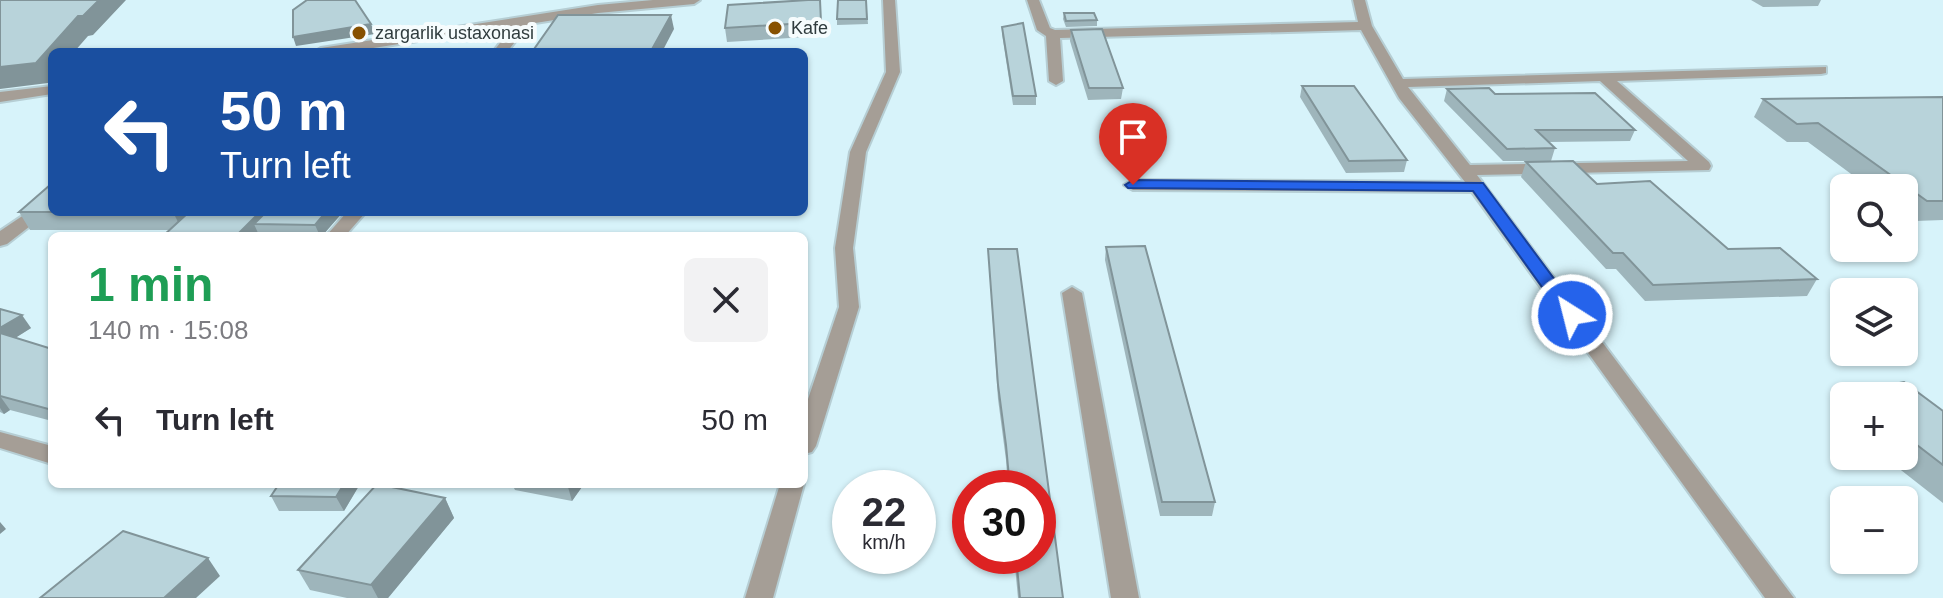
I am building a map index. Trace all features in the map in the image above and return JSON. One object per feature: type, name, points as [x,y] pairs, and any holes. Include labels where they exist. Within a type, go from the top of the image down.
[{"type":"street","points":[[489,27],[531,12],[544,0]]},
{"type":"street","points":[[348,48],[598,9],[694,0]]},
{"type":"street","points":[[808,434],[849,307],[844,248],[858,152],[893,72],[889,0]]},
{"type":"street","points":[[1033,0],[1044,30],[1053,34],[1365,26]]},
{"type":"street","points":[[1359,0],[1365,26],[1407,98],[1471,178],[1780,598]]},
{"type":"street","points":[[503,48],[524,21]]},
{"type":"street","points":[[1053,34],[1056,81]]},
{"type":"street","points":[[1400,83],[1821,70]]},
{"type":"street","points":[[1133,185],[1471,178],[1703,166],[1604,77]]},
{"type":"street","points":[[0,97],[48,91]]},
{"type":"street","points":[[0,240],[48,204]]},
{"type":"street","points":[[339,232],[353,216]]},
{"type":"street","points":[[1072,293],[1125,598]]},
{"type":"street","points":[[0,440],[48,454]]},
{"type":"street","points":[[759,598],[791,488]]},
{"type":"building","points":[[0,0],[99,0],[83,16],[78,16],[36,63],[0,67]]},
{"type":"building","points":[[307,0],[355,0],[371,24],[293,37],[293,10]]},
{"type":"building","points":[[820,0],[821,22],[725,28],[728,5]]},
{"type":"building","points":[[838,0],[866,0],[867,19],[837,19]]},
{"type":"building","points":[[1064,13],[1094,13],[1097,20],[1066,21]]},
{"type":"building","points":[[558,15],[671,15],[653,48],[535,48]]},
{"type":"building","points":[[1023,23],[1036,96],[1013,96],[1002,27]]},
{"type":"building","points":[[1102,29],[1123,88],[1089,88],[1071,30]]},
{"type":"building","points":[[1302,86],[1354,86],[1407,160],[1349,161]]},
{"type":"building","points":[[1489,88],[1495,94],[1595,93],[1635,130],[1536,130],[1555,148],[1507,149],[1447,89]]},
{"type":"building","points":[[1943,97],[1943,201],[1927,201],[1918,195],[1918,174],[1889,174],[1818,123],[1797,124],[1763,99]]},
{"type":"building","points":[[1573,161],[1597,184],[1650,181],[1728,249],[1780,248],[1817,279],[1653,285],[1623,253],[1613,253],[1526,162]]},
{"type":"building","points":[[48,187],[48,212],[19,212]]},
{"type":"building","points":[[185,216],[256,216],[240,232],[167,232]]},
{"type":"building","points":[[262,216],[323,216],[315,225],[254,224]]},
{"type":"building","points":[[1145,246],[1215,502],[1162,502],[1106,247]]},
{"type":"building","points":[[988,249],[1017,249],[1046,470],[1008,470],[998,385]]},
{"type":"building","points":[[0,309],[22,315],[0,328]]},
{"type":"building","points":[[0,333],[48,348],[48,409],[0,396]]},
{"type":"building","points":[[1918,392],[1943,411],[1943,465],[1918,446]]},
{"type":"building","points":[[276,488],[342,488],[336,497],[271,496]]},
{"type":"building","points":[[373,488],[396,488],[445,498],[371,585],[298,570]]},
{"type":"building","points":[[123,531],[208,558],[164,598],[40,598]]},
{"type":"building","points":[[1056,545],[1063,598],[1020,598],[1018,574],[1056,574]]},
{"type":"place","name":"Kafe","points":[[775,28]]},
{"type":"place","name":"zargarlik ustaxonasi","points":[[359,33]]},
{"type":"route","points":[[1133,185],[1477,187],[1572,315]]}]
